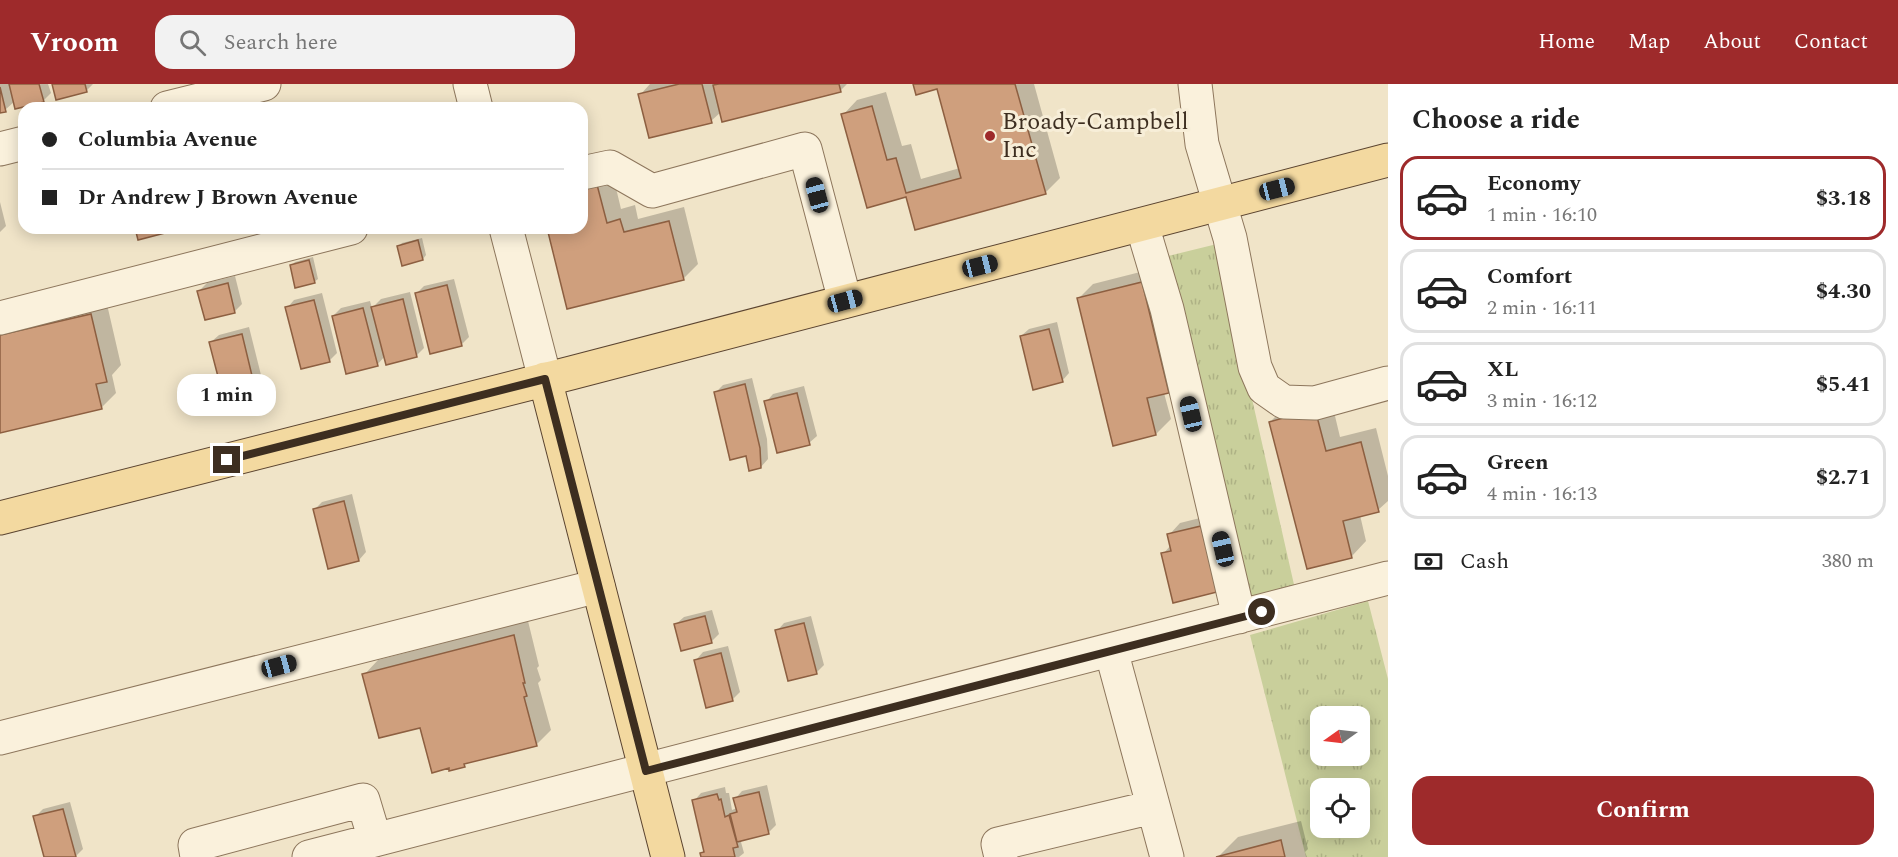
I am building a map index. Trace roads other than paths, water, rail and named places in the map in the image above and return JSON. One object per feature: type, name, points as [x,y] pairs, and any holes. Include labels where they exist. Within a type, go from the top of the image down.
[{"type":"main road","points":[[0,518],[1388,160]]},
{"type":"main road","points":[[545,379],[668,857]]},
{"type":"street","points":[[191,102],[264,84]]},
{"type":"street","points":[[470,84],[474,102]]},
{"type":"street","points":[[1195,84],[1202,144],[1230,238],[1255,367],[1264,388],[1284,402],[1315,403],[1386,390]]},
{"type":"street","points":[[0,149],[18,144]]},
{"type":"street","points":[[588,172],[610,167],[652,191],[805,149],[845,301]]},
{"type":"street","points":[[1142,225],[1167,309],[1239,617]]},
{"type":"street","points":[[0,318],[328,234]]},
{"type":"street","points":[[508,234],[545,379]]},
{"type":"street","points":[[309,857],[368,847],[646,771],[1388,578]]},
{"type":"street","points":[[0,738],[598,586]]},
{"type":"street","points":[[1111,650],[1167,857]]},
{"type":"street","points":[[197,857],[195,845],[363,800],[368,847]]},
{"type":"street","points":[[1001,857],[998,844],[1153,807]]},
{"type":"place","name":"Broady-Campbell Inc","points":[[990,136]]}]
